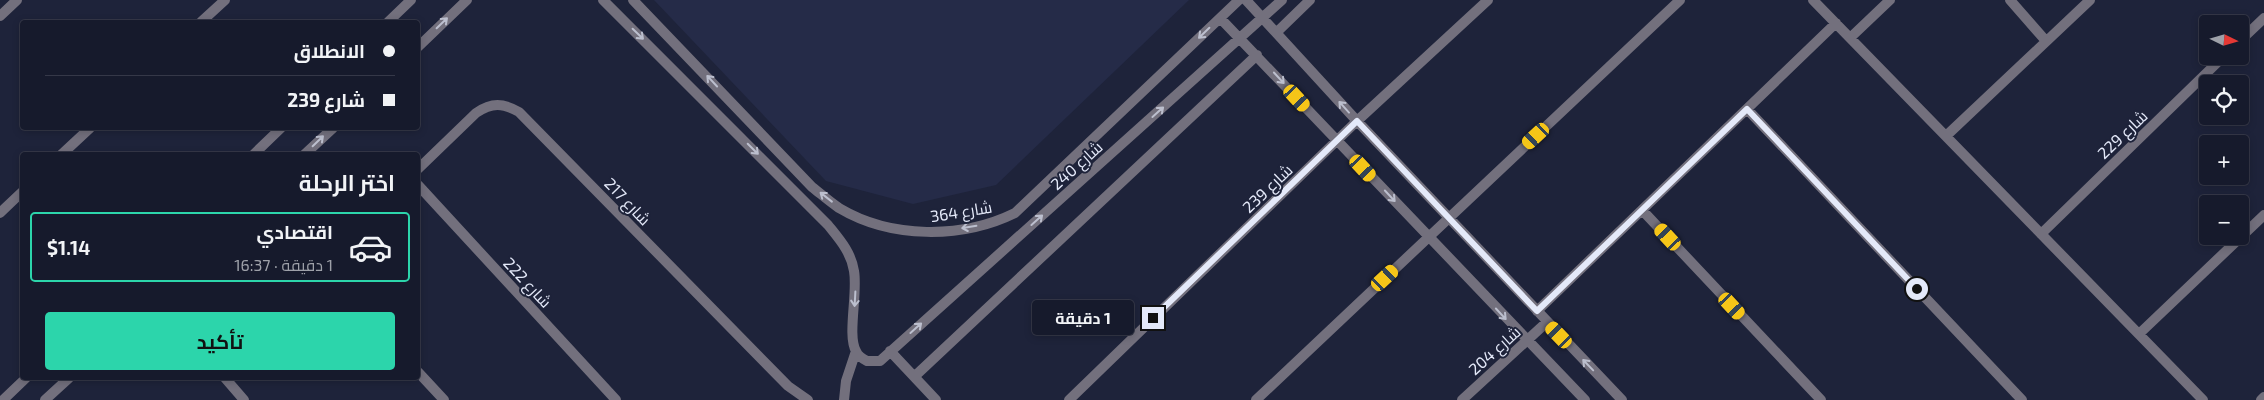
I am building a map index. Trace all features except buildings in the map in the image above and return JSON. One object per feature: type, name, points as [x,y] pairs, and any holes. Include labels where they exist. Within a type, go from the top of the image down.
[{"type":"street","points":[[0,16],[17,0]]},
{"type":"street","points":[[203,20],[225,0]]},
{"type":"street","points":[[390,20],[411,0]]},
{"type":"street","points":[[420,45],[467,0]]},
{"type":"street","points":[[603,0],[828,225],[849,251],[854,272],[856,295],[852,340],[856,351],[846,381],[844,400]]},
{"type":"street","name":"شارع 364","points":[[633,0],[812,187],[839,208],[868,221],[893,228],[932,233],[996,222],[1015,213],[1239,0]]},
{"type":"street","points":[[1246,0],[1357,121],[1622,400]]},
{"type":"street","name":"شارع 240","points":[[856,351],[867,361],[880,361],[1282,0]]},
{"type":"street","points":[[1277,32],[1310,0]]},
{"type":"street","name":"شارع 239","points":[[1069,400],[1357,121],[1488,0]]},
{"type":"street","points":[[1256,400],[1680,0]]},
{"type":"street","points":[[1813,0],[2203,400]]},
{"type":"street","points":[[1850,38],[1890,0]]},
{"type":"street","points":[[2010,0],[2046,40]]},
{"type":"street","points":[[1946,136],[2090,0]]},
{"type":"street","points":[[1220,18],[1585,400]]},
{"type":"street","points":[[2249,32],[2264,18]]},
{"type":"street","points":[[1537,311],[1836,23]]},
{"type":"street","points":[[915,376],[1257,55]]},
{"type":"street","name":"شارع 229","points":[[2041,234],[2215,65]]},
{"type":"street","name":"شارع 217","points":[[420,167],[476,113],[486,106],[498,104],[514,109],[788,386],[808,400]]},
{"type":"street","points":[[1747,109],[2022,400]]},
{"type":"street","points":[[64,152],[88,130]]},
{"type":"street","points":[[256,152],[279,130]]},
{"type":"street","points":[[307,152],[331,130]]},
{"type":"street","name":"شارع 222","points":[[420,187],[616,400]]},
{"type":"street","points":[[0,213],[20,194]]},
{"type":"street","points":[[1642,210],[1821,400]]},
{"type":"street","points":[[2139,334],[2264,215]]},
{"type":"street","name":"شارع 204","points":[[1462,400],[1547,322]]},
{"type":"street","points":[[890,351],[936,400]]},
{"type":"street","points":[[420,374],[444,400]]},
{"type":"street","points":[[3,400],[24,380]]},
{"type":"street","points":[[45,400],[67,380]]},
{"type":"street","points":[[227,380],[244,400]]},
{"type":"street","points":[[2261,400],[2264,397]]},
{"type":"shaded area","points":[[654,0],[1189,0],[996,185],[913,204],[826,181]]},
{"type":"route","points":[[1153,318],[1357,121],[1537,311],[1747,109],[1917,289]]}]
